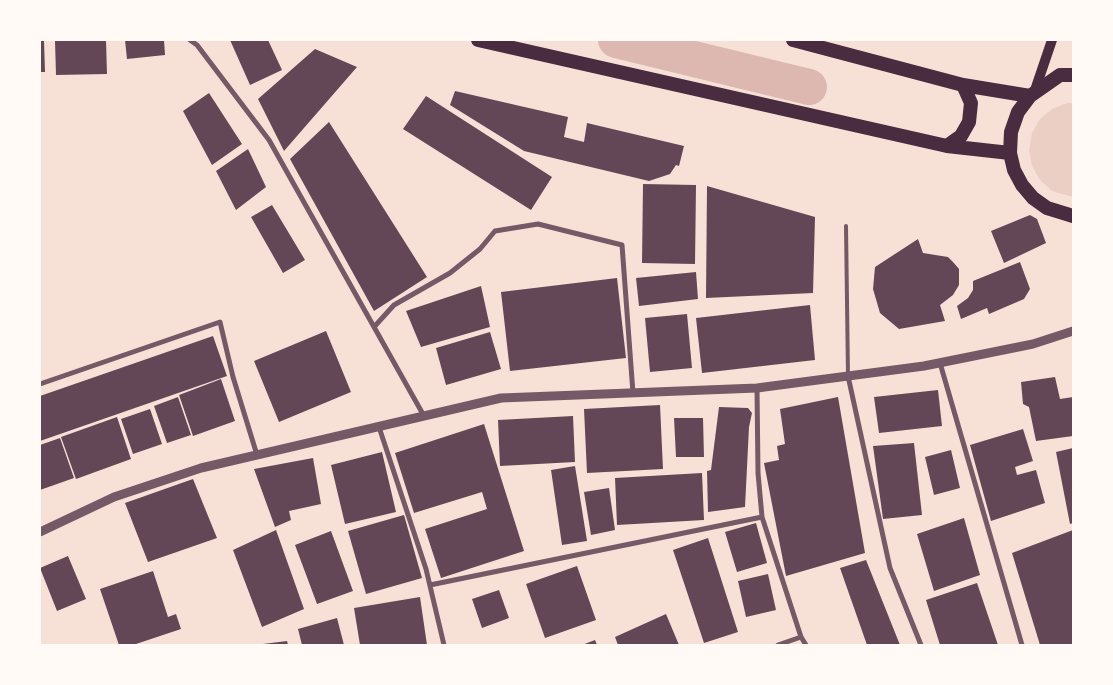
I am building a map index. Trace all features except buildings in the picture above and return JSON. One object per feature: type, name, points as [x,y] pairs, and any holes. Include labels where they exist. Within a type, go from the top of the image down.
[{"type":"highway","points":[[478,40],[947,146],[1010,153]]},
{"type":"highway","points":[[792,40],[963,85],[1032,94]]},
{"type":"highway","points":[[1073,75],[1060,75],[1032,94],[1018,112],[1011,132],[1010,153],[1014,170],[1022,185],[1033,198],[1047,208],[1073,216]]},
{"type":"highway","points":[[947,146],[961,136],[969,122],[971,103],[963,85]]},
{"type":"main road","points":[[1032,94],[1052,40]]},
{"type":"street","points":[[190,40],[197,45],[269,140],[424,416]]},
{"type":"street","points":[[374,327],[394,305],[450,273],[480,249],[494,231],[538,224],[622,245],[633,393]]},
{"type":"street","points":[[40,384],[220,322],[233,377],[257,455]]},
{"type":"street","points":[[40,532],[114,497],[202,468],[501,398],[757,388],[940,363],[1033,344],[1073,331]]},
{"type":"street","points":[[940,363],[1022,645]]},
{"type":"street","points":[[848,376],[890,568],[921,645]]},
{"type":"street","points":[[757,388],[758,473],[762,517],[801,637],[806,645]]},
{"type":"street","points":[[379,426],[430,584],[444,645]]},
{"type":"street","points":[[430,584],[762,517]]},
{"type":"street","points":[[778,645],[801,637]]},
{"type":"lane","points":[[846,226],[848,376]]},
{"type":"shaded area","points":[[1067,103],[1073,103],[1073,197],[1052,191],[1040,180],[1032,166],[1029,150],[1032,133],[1040,119],[1052,109]]},
{"type":"waterway","points":[[616,40],[809,87]]}]
